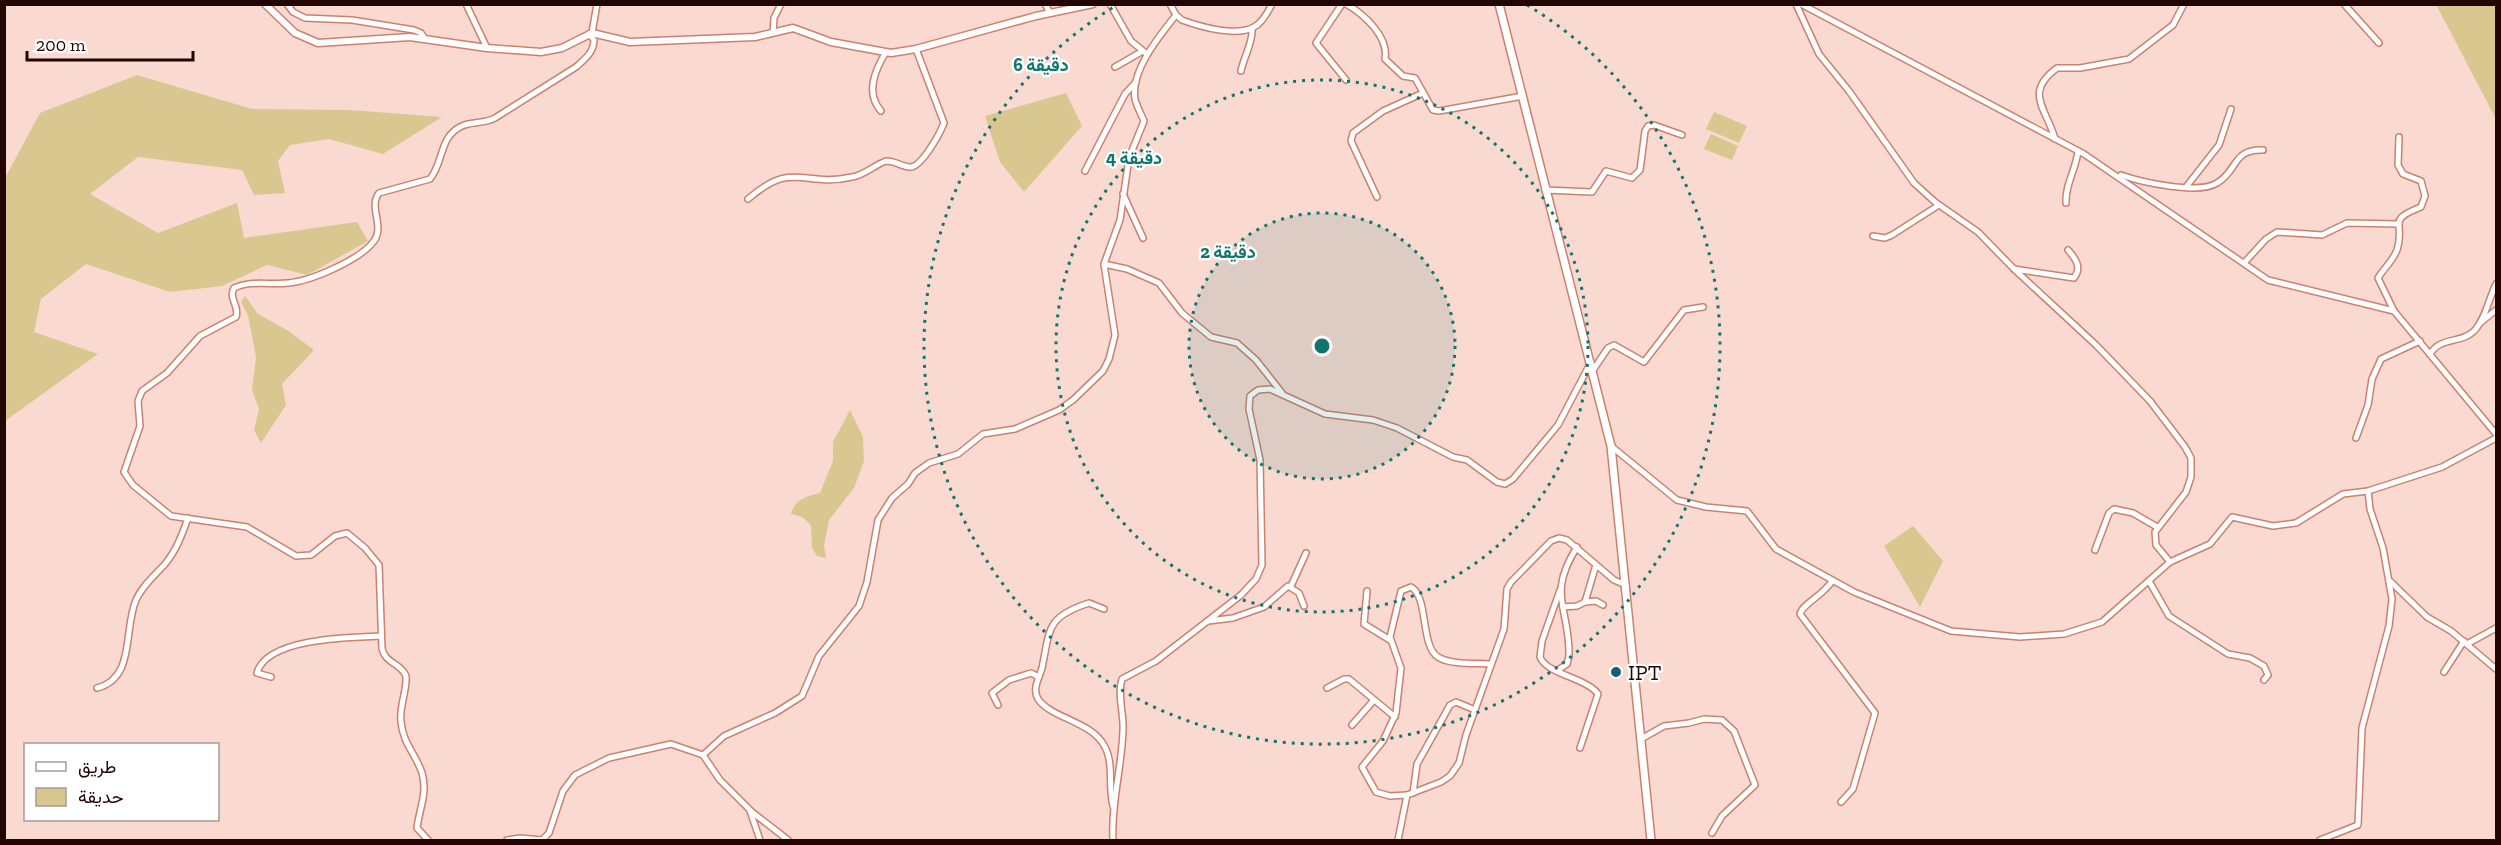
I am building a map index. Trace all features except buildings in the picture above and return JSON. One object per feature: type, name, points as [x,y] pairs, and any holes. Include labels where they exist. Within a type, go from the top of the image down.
[{"type":"main road","points":[[1499,4],[1611,446],[1651,840]]},
{"type":"street","points":[[265,4],[296,33],[318,43],[425,39],[487,48],[551,51],[590,33],[624,42],[755,37],[796,28],[825,41],[886,52],[916,49],[1050,13],[1093,4]]},
{"type":"street","points":[[287,4],[296,14],[305,18],[352,20],[414,30],[421,33],[425,39]]},
{"type":"street","points":[[466,4],[487,48]]},
{"type":"street","points":[[428,840],[417,828],[424,793],[422,772],[407,747],[401,725],[400,711],[406,676],[402,668],[386,658],[381,636],[379,565],[351,534],[337,535],[320,550],[302,557],[291,554],[253,528],[168,514],[125,476],[126,460],[140,426],[138,401],[142,391],[167,374],[200,336],[236,317],[238,312],[231,296],[234,288],[243,284],[290,283],[315,279],[369,246],[378,231],[375,202],[379,193],[430,179],[445,142],[454,131],[467,124],[482,124],[495,118],[571,71],[591,52],[594,40],[590,33],[597,4]]},
{"type":"street","points":[[772,33],[774,18],[781,4]]},
{"type":"street","points":[[1045,4],[1050,13]]},
{"type":"street","points":[[1110,4],[1131,41],[1144,53]]},
{"type":"street","points":[[1170,4],[1176,15],[1188,22],[1218,29],[1252,29],[1258,25],[1272,4]]},
{"type":"street","points":[[1346,80],[1316,43],[1344,4],[1360,14],[1383,40],[1389,65],[1403,76],[1416,78],[1431,107],[1439,111],[1524,96]]},
{"type":"street","points":[[1796,4],[1820,54],[1914,183],[1939,205],[1978,232],[2130,379],[2188,452],[2191,467],[2186,492],[2157,527],[2154,539],[2170,562]]},
{"type":"street","points":[[1801,4],[2114,172],[2268,280],[2284,286],[2325,292],[2394,310]]},
{"type":"street","points":[[2055,139],[2038,97],[2039,87],[2045,79],[2057,68],[2080,68],[2129,59],[2173,25],[2184,4]]},
{"type":"street","points":[[2344,4],[2379,43]]},
{"type":"street","points":[[1115,67],[1144,53],[1176,15]]},
{"type":"street","points":[[1241,71],[1253,37],[1252,29]]},
{"type":"street","points":[[748,199],[762,187],[786,176],[827,180],[854,177],[886,161],[909,167],[916,165],[926,155],[944,123],[916,49]]},
{"type":"street","points":[[881,111],[873,96],[873,86],[874,75],[886,52]]},
{"type":"street","points":[[703,755],[724,735],[775,713],[802,696],[819,656],[859,606],[867,582],[878,519],[892,498],[908,484],[915,473],[929,463],[958,454],[983,434],[1015,429],[1059,410],[1098,377],[1109,359],[1115,335],[1104,264],[1118,229],[1129,158],[1144,121],[1135,99],[1144,53]]},
{"type":"street","points":[[1085,171],[1125,94],[1137,81]]},
{"type":"street","points":[[1377,197],[1351,141],[1353,133],[1383,111],[1423,93]]},
{"type":"street","points":[[2186,187],[2219,145],[2231,109]]},
{"type":"street","points":[[1545,190],[1592,192],[1606,171],[1632,178],[1640,170],[1645,131],[1648,126],[1654,125],[1682,135]]},
{"type":"street","points":[[1611,446],[1677,500],[1747,511],[1776,549],[1832,581],[1951,631],[2020,637],[2064,634],[2102,622],[2170,562],[2210,544],[2232,517],[2284,525],[2296,523],[2343,494],[2368,491],[2442,467],[2496,436],[2394,310],[2378,278],[2396,253],[2398,225],[2404,213],[2421,207],[2425,195],[2421,181],[2403,174],[2398,165],[2399,137]]},
{"type":"street","points":[[2114,172],[2138,180],[2186,187],[2212,186],[2225,177],[2238,158],[2252,150],[2263,150]]},
{"type":"street","points":[[2066,203],[2066,188],[2076,166],[2078,151]]},
{"type":"street","points":[[1122,193],[1143,238]]},
{"type":"street","points":[[1873,236],[1885,238],[1892,236],[1939,205]]},
{"type":"street","points":[[2244,263],[2266,239],[2277,232],[2322,235],[2347,223],[2398,225]]},
{"type":"street","points":[[2014,269],[2074,278],[2078,273],[2078,264],[2068,250]]},
{"type":"street","points":[[1104,264],[1127,269],[1159,283],[1182,313],[1211,337],[1234,342],[1245,350],[1266,370],[1282,393]]},
{"type":"street","points":[[2479,324],[2496,284]]},
{"type":"street","points":[[1593,370],[1612,345],[1644,362],[1684,310],[1703,307]]},
{"type":"street","points":[[2430,354],[2440,342],[2468,335],[2496,310]]},
{"type":"street","points":[[2356,438],[2365,414],[2372,379],[2380,359],[2420,341]]},
{"type":"street","points":[[1113,808],[1117,793],[1123,735],[1120,694],[1122,679],[1156,661],[1241,595],[1260,570],[1263,559],[1258,486],[1260,460],[1249,398],[1258,390],[1267,389],[1282,393],[1325,414],[1373,420],[1397,428],[1453,457],[1468,461],[1497,482],[1504,484],[1512,479],[1558,425],[1591,362]]},
{"type":"street","points":[[2320,840],[2355,828],[2360,818],[2358,772],[2362,728],[2390,627],[2391,582],[2368,491]]},
{"type":"street","points":[[2095,550],[2109,513],[2114,509],[2133,513],[2157,527]]},
{"type":"street","points":[[97,688],[108,685],[123,665],[128,627],[136,599],[167,562],[181,540],[188,518]]},
{"type":"street","points":[[1367,591],[1364,624],[1390,640],[1399,658],[1402,671],[1395,717],[1383,741],[1362,767],[1376,792],[1390,796],[1410,794],[1441,782],[1456,768],[1505,623],[1508,589],[1511,582],[1553,540],[1564,539],[1577,547],[1614,580],[1626,585]]},
{"type":"street","points":[[1557,670],[1567,664],[1569,656],[1560,590],[1562,572],[1577,547]]},
{"type":"street","points":[[1291,586],[1306,553]]},
{"type":"street","points":[[1585,602],[1596,565]]},
{"type":"street","points":[[1832,581],[1824,594],[1801,609],[1800,614],[1875,713],[1853,789],[1841,802]]},
{"type":"street","points":[[2149,581],[2169,616],[2228,654],[2250,658],[2264,666],[2268,675],[2265,680]]},
{"type":"street","points":[[2391,582],[2427,617],[2465,643],[2496,669]]},
{"type":"street","points":[[1206,621],[1233,618],[1261,608],[1286,587],[1291,586]]},
{"type":"street","points":[[1291,586],[1299,593],[1304,606]]},
{"type":"street","points":[[1390,640],[1399,596],[1405,588],[1411,587],[1418,595],[1434,654],[1447,660],[1490,664]]},
{"type":"street","points":[[1560,590],[1552,607],[1540,657],[1543,663],[1590,687],[1598,694],[1580,748]]},
{"type":"street","points":[[1563,607],[1596,601],[1603,605]]},
{"type":"street","points":[[1104,609],[1089,603],[1073,608],[1061,616],[1045,641],[1035,690],[1041,702],[1092,733],[1105,747],[1113,808],[1113,840]]},
{"type":"street","points":[[2444,672],[2465,643],[2496,628]]},
{"type":"street","points":[[271,676],[257,673],[259,665],[275,652],[313,639],[381,636]]},
{"type":"street","points":[[998,705],[992,693],[998,687],[1031,673],[1039,677]]},
{"type":"street","points":[[1327,688],[1348,678],[1395,717]]},
{"type":"street","points":[[1352,725],[1374,700]]},
{"type":"street","points":[[1398,840],[1417,764],[1450,705],[1456,702],[1475,710]]},
{"type":"street","points":[[1641,739],[1661,727],[1689,723],[1704,718],[1722,720],[1731,727],[1755,785],[1722,816],[1712,833]]},
{"type":"street","points":[[507,840],[520,837],[542,840],[549,833],[568,781],[582,770],[609,758],[664,745],[682,746],[703,755],[720,780],[748,808],[788,840]]},
{"type":"street","points":[[748,808],[760,840]]},
{"type":"green space","points":[[2436,5],[2496,5],[2496,119],[2439,10]]},
{"type":"green space","points":[[137,75],[252,109],[350,110],[442,117],[383,154],[329,139],[290,145],[278,161],[285,193],[254,195],[242,170],[138,157],[90,194],[158,233],[237,203],[244,238],[357,222],[368,241],[307,275],[267,265],[222,286],[170,292],[86,264],[41,299],[34,332],[98,354],[5,421],[5,178],[40,113]]},
{"type":"green space","points":[[1066,93],[1082,126],[1024,192],[1000,162],[985,116]]},
{"type":"green space","points":[[1714,112],[1747,126],[1739,143],[1706,129]]},
{"type":"green space","points":[[1711,134],[1738,146],[1732,160],[1704,149]]},
{"type":"green space","points":[[245,296],[258,314],[287,330],[314,350],[282,384],[286,405],[261,443],[254,430],[259,409],[252,390],[256,357],[248,315],[241,302]]},
{"type":"green space","points":[[850,410],[863,437],[864,461],[854,488],[829,520],[824,546],[826,558],[817,556],[812,548],[811,525],[802,517],[791,514],[799,502],[806,497],[820,493],[833,461],[833,442]]},
{"type":"green space","points":[[1913,526],[1943,561],[1920,607],[1884,546]]},
{"type":"place","name":"IPT","points":[[1616,672]]}]
